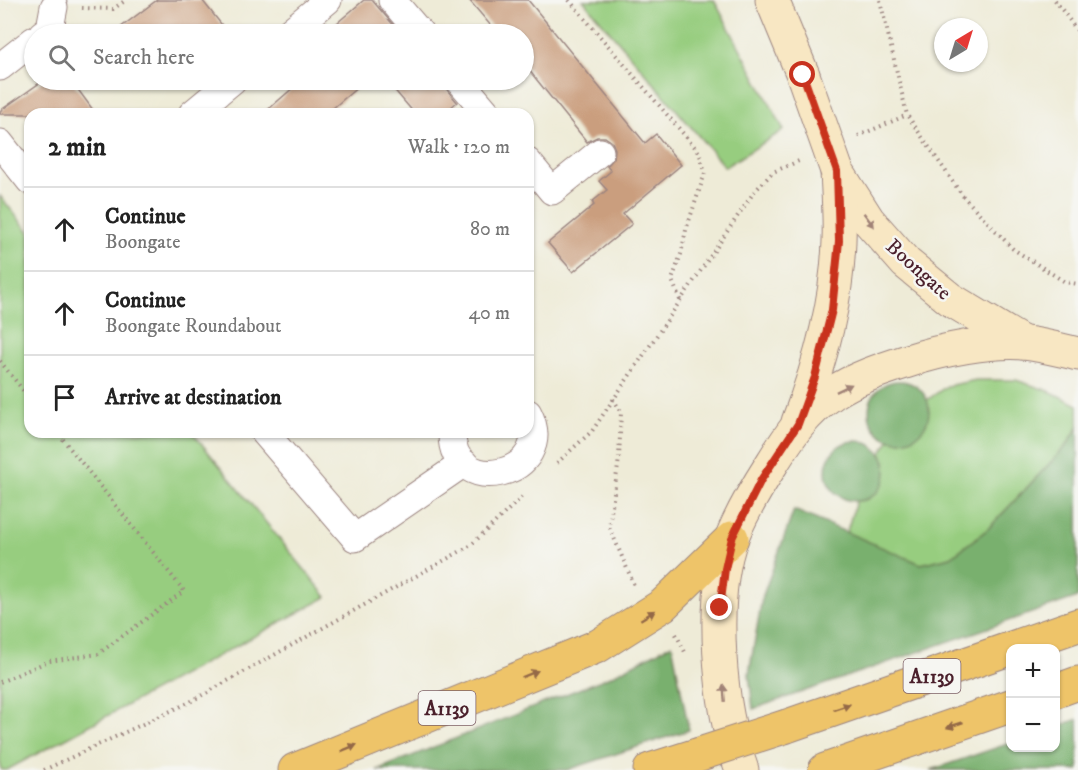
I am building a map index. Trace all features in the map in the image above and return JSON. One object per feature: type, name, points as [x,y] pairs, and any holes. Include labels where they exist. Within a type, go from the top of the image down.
[{"type":"highway","name":"A1139","points":[[295,770],[598,646],[663,605],[732,538]]},
{"type":"highway","name":"A1139","points":[[650,770],[787,726],[1078,625]]},
{"type":"highway","points":[[1060,690],[1078,683]]},
{"type":"highway","name":"A1139","points":[[825,770],[1006,708]]},
{"type":"street","points":[[299,24],[328,0]]},
{"type":"street","points":[[392,0],[412,24]]},
{"type":"street","name":"Boongate","points":[[772,0],[803,75],[837,171],[868,220],[906,263],[950,299],[1023,343]]},
{"type":"street","points":[[51,24],[54,7]]},
{"type":"street","points":[[0,67],[24,48]]},
{"type":"street","points":[[199,108],[221,90]]},
{"type":"street","points":[[468,90],[483,108]]},
{"type":"street","points":[[0,143],[24,173]]},
{"type":"street","points":[[534,169],[552,191],[600,152]]},
{"type":"street","name":"Boongate","points":[[798,424],[815,377],[832,310],[839,241],[837,171]]},
{"type":"street","points":[[742,770],[725,705],[720,658],[720,608],[725,569],[732,538],[761,480],[798,424],[834,393],[881,370],[936,351],[1023,343],[1078,354]]},
{"type":"street","points":[[269,438],[355,538],[464,463]]},
{"type":"street","points":[[451,438],[456,452],[464,463],[475,471],[488,475],[502,474],[514,469],[531,448],[533,438]]},
{"type":"path","points":[[54,7],[113,9],[126,0]]},
{"type":"path","points":[[568,0],[699,152],[705,172],[672,280],[680,301]]},
{"type":"path","points":[[880,0],[907,115],[962,195],[1013,249],[1065,282],[1078,284]]},
{"type":"path","points":[[1055,0],[1078,32]]},
{"type":"path","points":[[856,137],[907,115]]},
{"type":"path","points":[[557,464],[592,431],[754,192],[773,172],[804,159]]},
{"type":"path","points":[[0,362],[24,392]]},
{"type":"path","points":[[613,399],[621,411],[619,459],[609,526],[636,591]]},
{"type":"path","points":[[0,682],[50,661],[98,654],[184,591],[62,438]]},
{"type":"path","points":[[44,770],[188,703],[470,546],[522,496]]},
{"type":"green space","points":[[583,0],[714,0],[784,130],[725,167]]},
{"type":"green space","points":[[0,196],[24,226],[24,438],[197,438],[327,597],[7,770],[2,770],[0,767]]},
{"type":"green space","points":[[976,380],[1016,380],[1049,391],[1078,405],[1078,427],[1068,444],[988,529],[951,557],[921,564],[846,534],[856,501],[868,499],[886,463],[881,453],[889,440],[902,441],[929,411],[927,400],[947,386]]},
{"type":"green space","points":[[893,381],[905,381],[916,386],[924,394],[929,411],[927,423],[916,436],[905,441],[893,441],[882,436],[874,428],[869,417],[869,405],[874,394],[882,386]]},
{"type":"green space","points":[[1078,427],[1078,597],[753,709],[749,674],[762,598],[794,510],[921,564],[951,557],[988,529],[1068,444]]},
{"type":"green space","points":[[850,441],[862,441],[873,446],[881,454],[886,471],[884,483],[873,496],[862,501],[850,501],[839,496],[831,488],[826,477],[826,465],[831,454],[839,446]]},
{"type":"green space","points":[[672,644],[689,730],[567,770],[377,770],[611,676]]},
{"type":"green space","points":[[1078,719],[1078,770],[931,770],[1006,744],[1006,752],[1060,752],[1060,726]]},
{"type":"building","points":[[157,0],[202,0],[221,24],[125,24]]},
{"type":"building","points":[[364,0],[372,0],[392,24],[338,24]]},
{"type":"building","points":[[469,0],[528,0],[645,143],[656,134],[681,165],[623,214],[632,224],[573,272],[548,243],[594,205],[592,202],[607,190],[599,181],[611,171],[607,166],[614,158],[615,149],[612,142],[605,137],[597,137],[587,142],[534,76],[534,24],[489,24]]},
{"type":"building","points":[[30,90],[78,90],[92,108],[24,108],[24,114],[0,114],[0,111]]},
{"type":"building","points":[[291,90],[354,90],[333,108],[270,108]]},
{"type":"building","points":[[395,90],[447,90],[457,102],[450,108],[410,108]]},
{"type":"route","points":[[720,608],[732,538],[761,480],[798,424],[815,377],[832,310],[839,241],[837,171],[803,75]]}]
